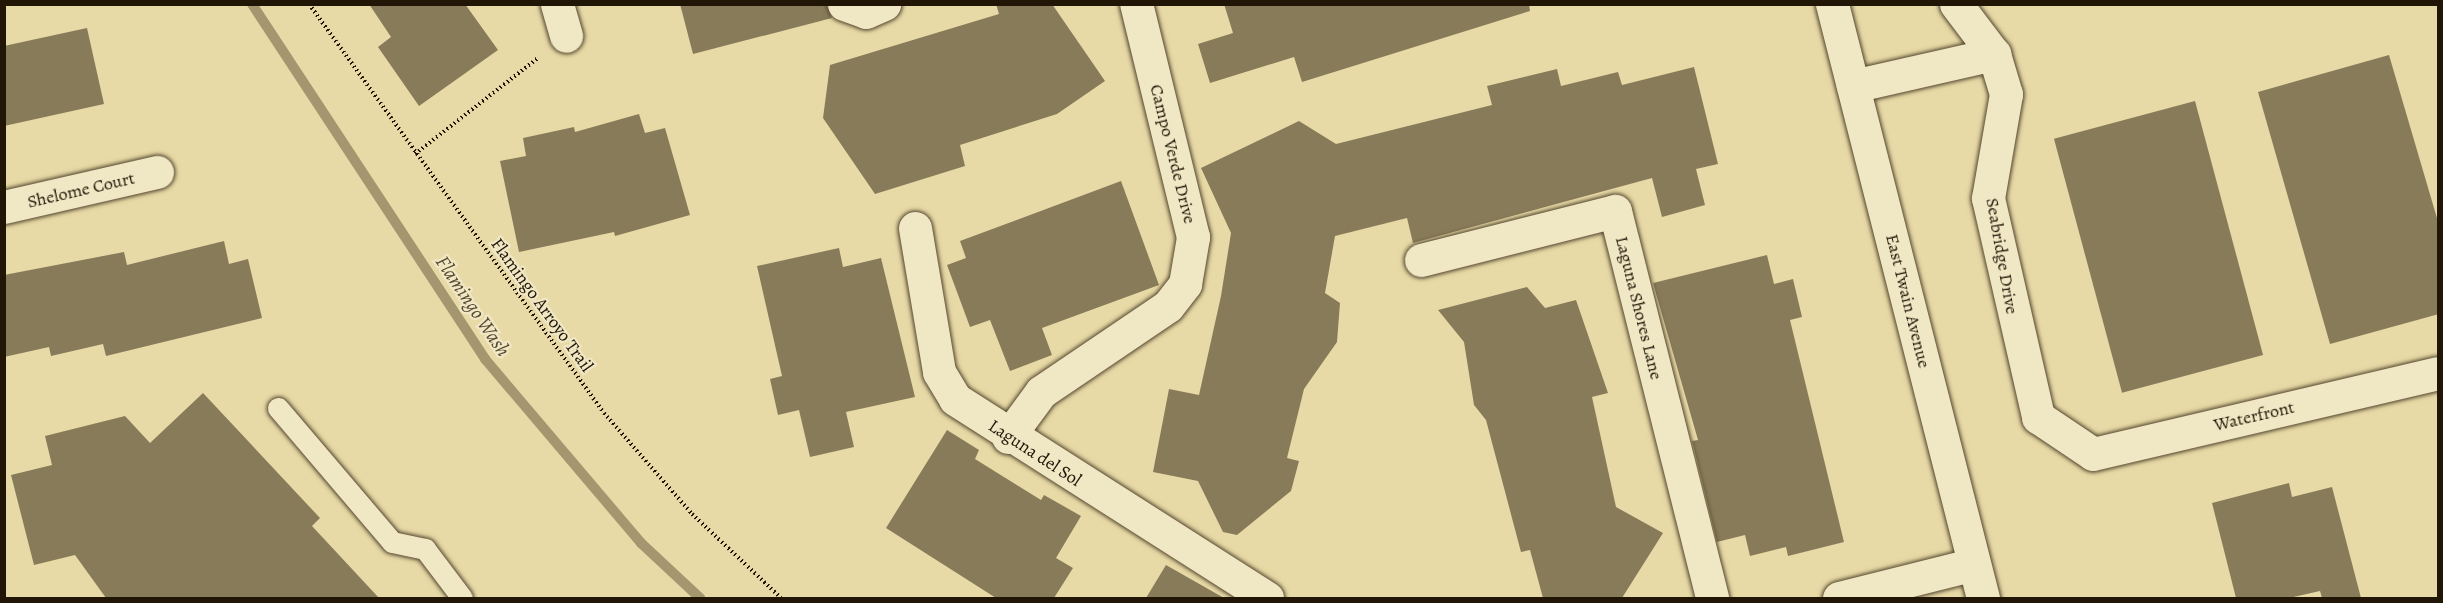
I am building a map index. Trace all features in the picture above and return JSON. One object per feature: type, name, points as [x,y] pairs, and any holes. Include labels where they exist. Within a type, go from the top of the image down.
[{"type":"street","points":[[557,4],[566,36]]},
{"type":"street","points":[[844,4],[866,12],[884,4]]},
{"type":"street","name":"Campo Verde Drive","points":[[1008,437],[1041,392],[1168,306],[1185,284],[1193,237],[1136,4]]},
{"type":"street","name":"East Twain Avenue","points":[[1832,4],[1983,598]]},
{"type":"street","name":"Seabridge Drive","points":[[1956,4],[1994,54],[2006,94],[1988,198],[2001,273],[2038,417],[2072,441]]},
{"type":"street","points":[[1853,86],[1994,54]]},
{"type":"street","name":"Shelome Court","points":[[4,207],[157,172]]},
{"type":"street","name":"Laguna Shores Lane","points":[[1421,260],[1615,211],[1712,598]]},
{"type":"street","name":"Laguna del Sol","points":[[915,228],[939,372],[955,399],[1008,437],[1267,598]]},
{"type":"street","name":"Waterfront","points":[[2072,441],[2093,454],[2439,373]]},
{"type":"street","points":[[1839,598],[1974,564]]},
{"type":"lane","points":[[278,408],[392,542],[425,549],[462,598]]},
{"type":"path","name":"Flamingo Arroyo Trail","points":[[309,4],[604,413],[692,514],[781,598]]},
{"type":"path","points":[[415,154],[566,36]]},
{"type":"building","points":[[369,4],[465,4],[498,50],[419,106],[378,47],[391,37]]},
{"type":"building","points":[[680,4],[826,4],[832,18],[693,54]]},
{"type":"building","points":[[996,4],[1052,4],[1105,81],[1057,114],[960,145],[965,166],[875,194],[823,118],[830,65],[999,14]]},
{"type":"building","points":[[1224,4],[1529,4],[1530,11],[1302,82],[1294,57],[1210,83],[1198,44],[1233,33]]},
{"type":"building","points":[[87,28],[104,104],[4,126],[4,46]]},
{"type":"building","points":[[2389,55],[2439,225],[2439,314],[2330,344],[2258,92]]},
{"type":"building","points":[[1694,67],[1718,164],[1696,169],[1705,205],[1662,217],[1652,178],[1413,243],[1407,218],[1335,236],[1325,293],[1340,303],[1337,342],[1304,389],[1287,458],[1299,461],[1291,491],[1237,535],[1223,532],[1198,481],[1153,472],[1169,389],[1199,395],[1221,296],[1231,233],[1201,168],[1299,121],[1336,144],[1492,105],[1487,86],[1557,69],[1561,86],[1618,72],[1622,85]]},
{"type":"building","points":[[2195,101],[2263,355],[2122,393],[2054,139]]},
{"type":"building","points":[[639,114],[645,133],[665,128],[690,215],[615,236],[614,232],[519,252],[500,161],[526,156],[523,138],[574,127],[575,132]]},
{"type":"building","points":[[1121,181],[1159,285],[1042,328],[1052,355],[1010,371],[990,320],[970,327],[947,265],[966,258],[960,241]]},
{"type":"building","points":[[224,241],[229,264],[248,259],[262,318],[106,356],[103,344],[51,356],[49,347],[4,357],[4,275],[124,252],[127,265]]},
{"type":"building","points":[[839,248],[843,267],[881,258],[915,397],[846,412],[854,447],[810,457],[799,410],[778,415],[770,379],[782,376],[757,266]]},
{"type":"building","points":[[1767,255],[1774,284],[1793,279],[1802,317],[1790,320],[1844,542],[1788,556],[1786,547],[1750,556],[1745,535],[1717,542],[1692,441],[1698,440],[1653,283]]},
{"type":"building","points":[[1527,287],[1545,308],[1576,300],[1608,393],[1592,397],[1616,507],[1663,533],[1622,598],[1543,598],[1530,550],[1521,552],[1486,420],[1474,405],[1464,342],[1438,310]]},
{"type":"building","points":[[203,393],[320,518],[312,526],[379,598],[106,598],[75,555],[34,565],[11,475],[52,465],[45,436],[125,416],[150,443]]},
{"type":"building","points":[[947,430],[979,450],[975,459],[1041,500],[1044,495],[1081,516],[1056,558],[1073,568],[1054,598],[996,598],[886,528]]},
{"type":"building","points":[[2289,483],[2292,497],[2332,487],[2361,598],[2322,598],[2320,591],[2289,598],[2236,598],[2212,503]]},
{"type":"building","points":[[1166,565],[1224,598],[1146,598]]},
{"type":"waterway","name":"Flamingo Wash","points":[[252,4],[485,359],[641,543],[700,598]]}]
